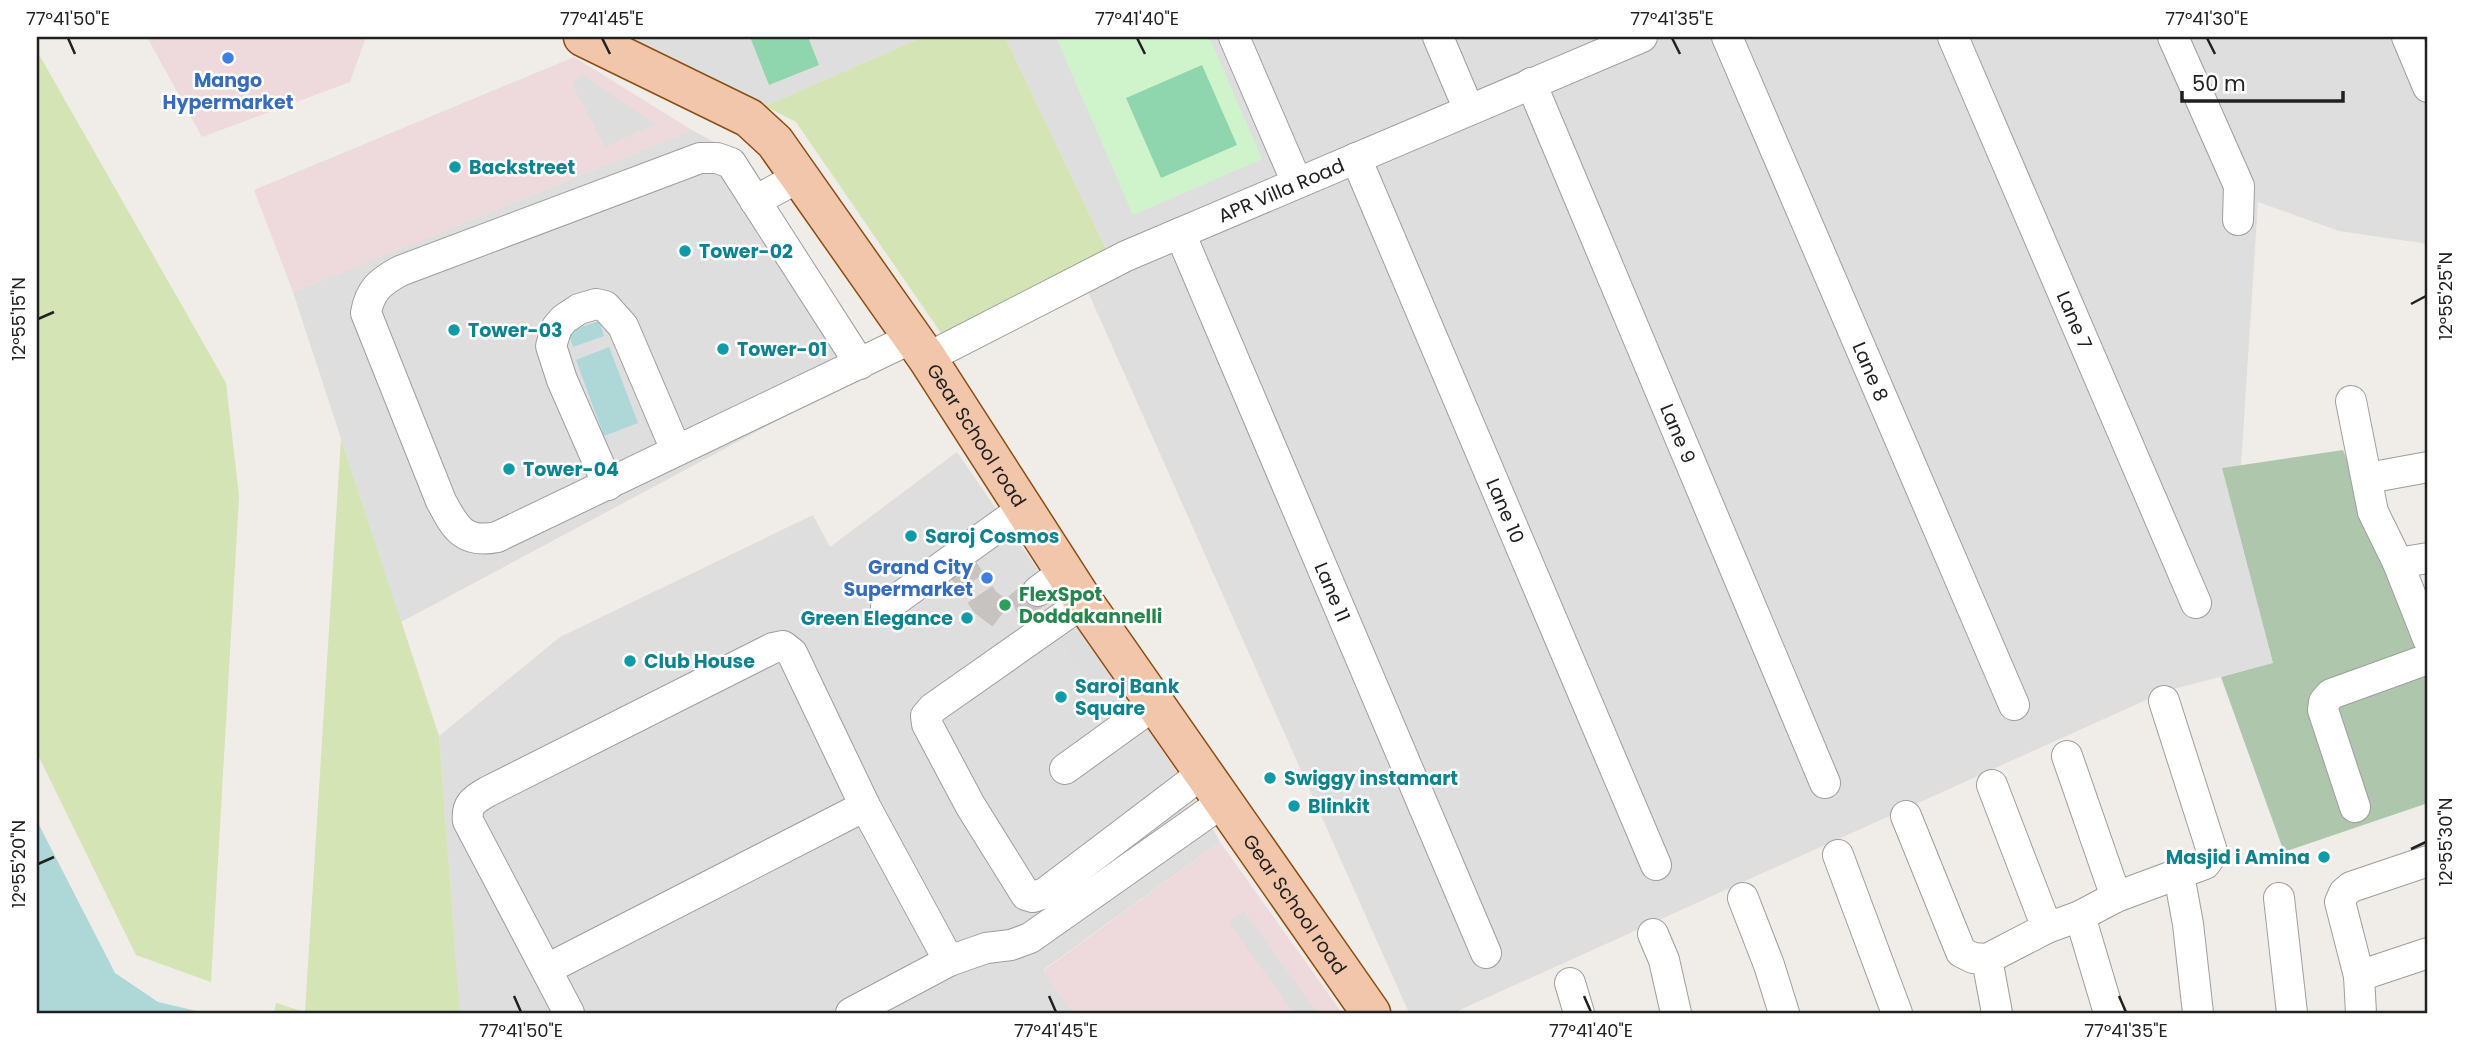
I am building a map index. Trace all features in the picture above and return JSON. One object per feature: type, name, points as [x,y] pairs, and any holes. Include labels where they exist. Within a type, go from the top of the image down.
[{"type":"main road","name":"Gear School road","points":[[583,37],[749,118],[775,142],[920,348],[1024,508],[1062,588],[1155,704],[1371,1013]]},
{"type":"street","points":[[1234,37],[1297,183]]},
{"type":"street","points":[[1438,37],[1469,110]]},
{"type":"street","name":"APR Villa Road","points":[[860,364],[731,163],[717,158],[699,158],[400,271],[374,288],[366,313],[454,526],[466,535],[481,540],[497,537],[860,364],[920,348],[1180,233],[1642,37]]},
{"type":"street","name":"Lane 8","points":[[1727,37],[2014,705]]},
{"type":"street","name":"Lane 7","points":[[1953,37],[2196,603]]},
{"type":"street","points":[[2173,37],[2239,186],[2238,220]]},
{"type":"street","points":[[2407,37],[2428,87]]},
{"type":"street","name":"Lane 9","points":[[1531,83],[1825,783]]},
{"type":"street","name":"Lane 10","points":[[1356,158],[1656,865]]},
{"type":"street","points":[[755,201],[799,177]]},
{"type":"street","name":"Lane 11","points":[[1180,233],[1486,953]]},
{"type":"street","points":[[608,485],[562,380],[551,346],[557,327],[579,309],[596,304],[605,306],[623,326],[676,450]]},
{"type":"street","points":[[2351,401],[2374,512],[2398,563],[2428,639]]},
{"type":"street","points":[[2368,478],[2428,467]]},
{"type":"street","points":[[886,607],[1024,508]]},
{"type":"street","points":[[2398,563],[2428,558]]},
{"type":"street","points":[[1062,588],[926,716],[927,724],[970,805],[1026,895],[1033,897],[1045,892],[1213,788]]},
{"type":"street","points":[[569,1013],[468,821],[467,810],[482,795],[652,695],[783,646],[792,653],[865,806],[949,961]]},
{"type":"street","points":[[2355,807],[2323,710],[2324,702],[2331,694],[2428,659]]},
{"type":"street","points":[[1906,816],[1961,952],[1973,958],[1987,959],[2046,928],[2080,916],[2116,897],[2205,864],[2210,857],[2211,848],[2164,701]]},
{"type":"street","points":[[1065,769],[1155,704]]},
{"type":"street","points":[[2067,757],[2116,897]]},
{"type":"street","points":[[1992,785],[2046,928]]},
{"type":"street","points":[[851,1013],[949,961],[986,948],[1011,945],[1030,938],[1213,788]]},
{"type":"street","points":[[547,970],[865,806]]},
{"type":"street","points":[[1838,855],[1897,1013]]},
{"type":"street","points":[[2361,1013],[2359,976],[2341,897],[2351,887],[2428,860]]},
{"type":"street","points":[[2179,875],[2188,924],[2198,1013]]},
{"type":"street","points":[[1743,898],[1784,1013]]},
{"type":"street","points":[[2279,898],[2292,1013]]},
{"type":"street","points":[[2080,916],[2109,1013]]},
{"type":"street","points":[[1653,934],[1664,960],[1676,1013]]},
{"type":"street","points":[[2359,976],[2428,953]]},
{"type":"street","points":[[1987,959],[1997,1013]]},
{"type":"street","points":[[1570,983],[1578,1013]]},
{"type":"shaded area","points":[[147,37],[366,37],[350,82],[202,137]]},
{"type":"shaded area","points":[[630,37],[923,37],[765,106]]},
{"type":"shaded area","points":[[1005,37],[2428,37],[2428,244],[2339,231],[2258,202],[2241,466],[2222,468],[2273,663],[2166,691],[1453,1013],[1409,1013],[1076,265],[1106,249]]},
{"type":"shaded area","points":[[574,57],[692,130],[293,292],[254,190]]},
{"type":"shaded area","points":[[582,75],[655,124],[605,147],[572,84]]},
{"type":"shaded area","points":[[692,130],[732,152],[870,371],[401,622],[293,292]]},
{"type":"shaded area","points":[[957,452],[1198,803],[1220,842],[1043,970],[1073,1013],[460,1013],[439,736],[560,637],[813,515],[830,547]]},
{"type":"shaded area","points":[[1073,628],[1125,705],[1111,715],[1059,638]]},
{"type":"shaded area","points":[[1220,842],[1342,1013],[1073,1013],[1043,971]]},
{"type":"shaded area","points":[[1244,911],[1317,1013],[1293,1013],[1229,922]]},
{"type":"green space","points":[[750,37],[808,37],[819,65],[769,85]]},
{"type":"green space","points":[[923,37],[1005,37],[1106,249],[941,333],[796,122],[765,106]]},
{"type":"green space","points":[[1056,37],[1209,37],[1262,159],[1133,215]]},
{"type":"green space","points":[[37,51],[226,383],[239,496],[211,982],[136,955],[37,753]]},
{"type":"green space","points":[[1202,65],[1237,145],[1161,178],[1126,98]]},
{"type":"green space","points":[[341,439],[439,736],[460,1013],[274,1013],[276,1003],[305,1012]]},
{"type":"green space","points":[[2343,450],[2404,605],[2428,655],[2428,803],[2284,852],[2221,677],[2273,663],[2222,468]]},
{"type":"water","points":[[599,321],[604,336],[573,347],[568,332]]},
{"type":"water","points":[[609,347],[638,423],[604,436],[576,360]]},
{"type":"water","points":[[37,821],[115,973],[158,1002],[205,1013],[37,1013]]},
{"type":"tunnel","points":[[955,557],[985,602],[1002,615],[1018,608],[1038,591]]},
{"type":"place","name":"Mango Hypermarket","points":[[228,58]]},
{"type":"place","name":"Backstreet","points":[[455,167]]},
{"type":"place","name":"Tower-02","points":[[685,251]]},
{"type":"place","name":"Tower-03","points":[[454,330]]},
{"type":"place","name":"Tower-01","points":[[723,349]]},
{"type":"place","name":"Tower-04","points":[[509,469]]},
{"type":"place","name":"Saroj Cosmos","points":[[911,536]]},
{"type":"place","name":"Grand City Supermarket","points":[[987,578]]},
{"type":"place","name":"FlexSpot Doddakannelli","points":[[1005,605]]},
{"type":"place","name":"Green Elegance","points":[[967,618]]},
{"type":"place","name":"Club House","points":[[630,661]]},
{"type":"place","name":"Saroj Bank Square","points":[[1061,697]]},
{"type":"place","name":"Swiggy instamart","points":[[1270,778]]},
{"type":"place","name":"Blinkit","points":[[1294,806]]},
{"type":"place","name":"Masjid i Amina","points":[[2324,857]]}]
